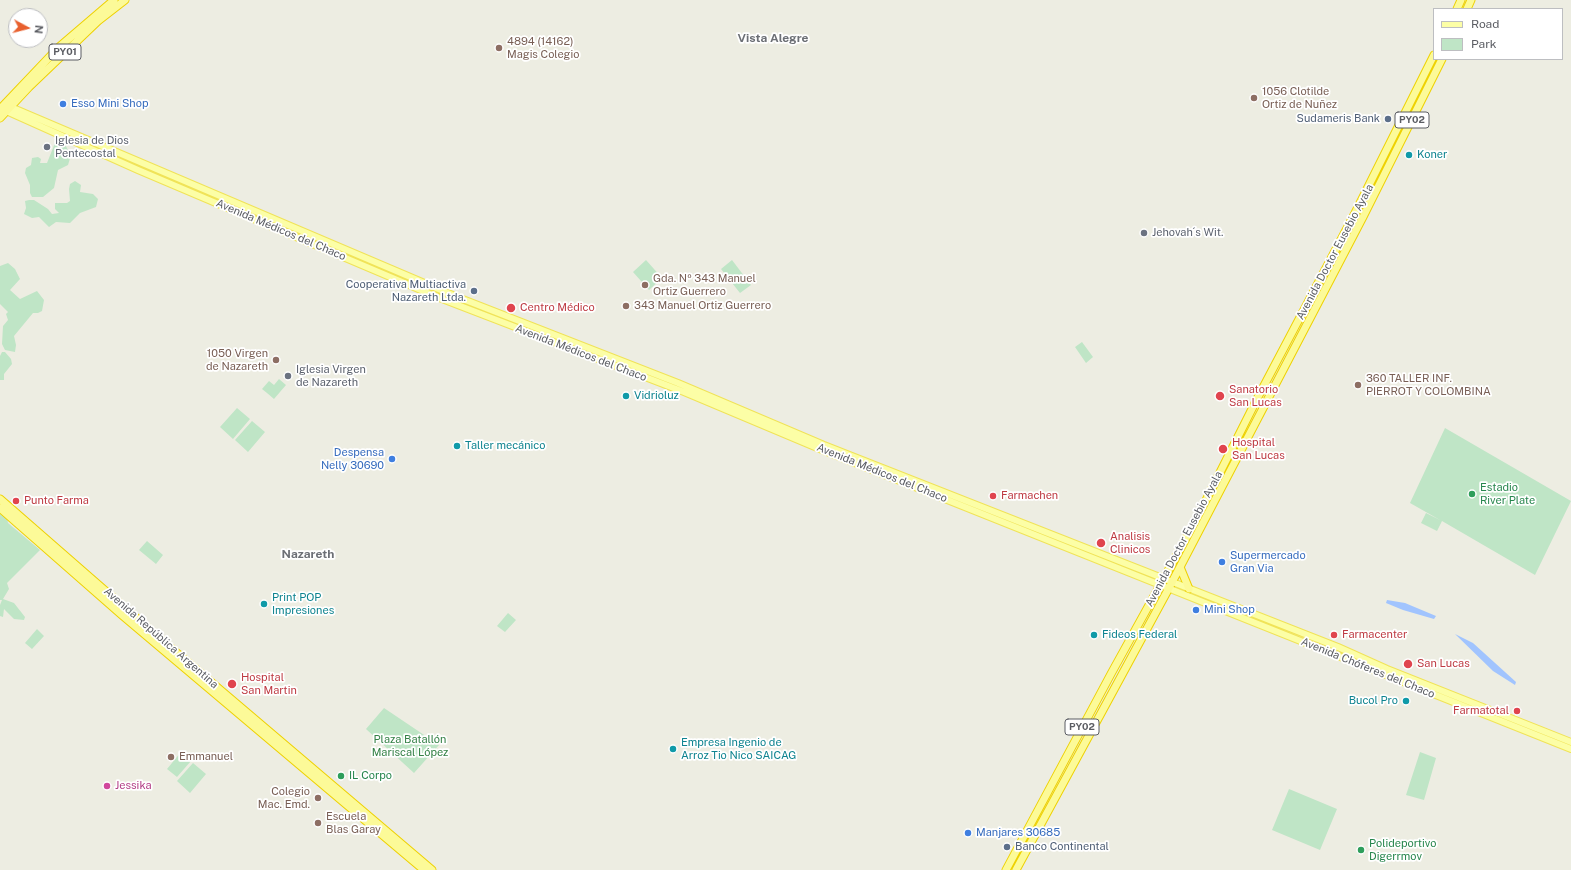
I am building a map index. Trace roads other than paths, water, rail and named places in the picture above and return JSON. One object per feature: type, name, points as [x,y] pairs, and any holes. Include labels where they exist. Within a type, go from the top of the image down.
[{"type":"highway","name":"PY01","points":[[0,118],[4,108],[58,48],[114,0]]},
{"type":"highway","name":"PY01","points":[[4,108],[98,21],[125,0]]},
{"type":"highway","name":"Avenida Doctor Eusebio Ayala","points":[[1016,870],[1092,731],[1433,57]]},
{"type":"highway","name":"Avenida Doctor Eusebio Ayala","points":[[1006,870],[1083,725],[1167,584],[1180,567],[1363,217],[1442,60]]},
{"type":"highway","name":"Avenida República Argentina","points":[[0,499],[165,643],[432,870]]},
{"type":"highway","name":"Avenida República Argentina","points":[[0,508],[122,615],[424,870]]},
{"type":"highway","points":[[1180,567],[1189,588]]},
{"type":"highway","points":[[1083,725],[1092,731]]},
{"type":"main road","name":"Avenida Médicos del Chaco","points":[[4,108],[74,134],[455,296],[678,383],[824,445],[1167,584]]},
{"type":"main road","name":"Avenida Chóferes del Chaco","points":[[1167,584],[1189,588],[1338,647],[1394,672],[1571,742]]},
{"type":"main road","name":"Avenida Chóferes del Chaco","points":[[1167,584],[1571,749]]},
{"type":"water","points":[[1387,600],[1405,603],[1436,616],[1434,619],[1403,610],[1386,603]]},
{"type":"water","points":[[1455,634],[1473,643],[1516,682],[1515,685],[1493,671]]},
{"type":"place","name":"4894 (14162) Magis Colegio","points":[[499,48]]},
{"type":"place","name":"1056 Clotilde Ortiz de Nuñez","points":[[1254,98]]},
{"type":"place","name":"Esso Mini Shop","points":[[63,104]]},
{"type":"place","name":"Sudameris Bank","points":[[1388,119]]},
{"type":"place","name":"Iglesia de Dios Pentecostal","points":[[47,147]]},
{"type":"place","name":"Koner","points":[[1409,155]]},
{"type":"place","name":"Jehovah´s Wit.","points":[[1144,233]]},
{"type":"place","name":"Gda. Nº 343 Manuel Ortiz Guerrero","points":[[645,285]]},
{"type":"place","name":"Cooperativa Multiactiva Nazareth Ltda.","points":[[474,291]]},
{"type":"place","name":"343 Manuel Ortiz Guerrero","points":[[626,306]]},
{"type":"place","name":"Centro Médico","points":[[511,308]]},
{"type":"place","name":"1050 Virgen de Nazareth","points":[[276,360]]},
{"type":"place","name":"Iglesia Virgen de Nazareth","points":[[288,376]]},
{"type":"place","name":"360 TALLER INF. PIERROT Y COLOMBINA","points":[[1358,385]]},
{"type":"place","name":"Vidrioluz","points":[[626,396]]},
{"type":"place","name":"Sanatorio San Lucas","points":[[1220,396]]},
{"type":"place","name":"Taller mecánico","points":[[457,446]]},
{"type":"place","name":"Hospital San Lucas","points":[[1223,449]]},
{"type":"place","name":"Despensa Nelly 30690","points":[[392,459]]},
{"type":"place","name":"Estadio River Plate","points":[[1472,494]]},
{"type":"place","name":"Farmachen","points":[[993,496]]},
{"type":"place","name":"Punto Farma","points":[[16,501]]},
{"type":"place","name":"Analisis Clinicos","points":[[1101,543]]},
{"type":"place","name":"Supermercado Gran Via","points":[[1222,562]]},
{"type":"place","name":"Print POP Impresiones","points":[[264,604]]},
{"type":"place","name":"Mini Shop","points":[[1196,610]]},
{"type":"place","name":"Fideos Federal","points":[[1094,635]]},
{"type":"place","name":"Farmacenter","points":[[1334,635]]},
{"type":"place","name":"San Lucas","points":[[1408,664]]},
{"type":"place","name":"Hospital San Martin","points":[[232,684]]},
{"type":"place","name":"Bucol Pro","points":[[1406,701]]},
{"type":"place","name":"Farmatotal","points":[[1517,711]]},
{"type":"place","name":"Empresa Ingenio de Arroz Tio Nico SAICAG","points":[[673,749]]},
{"type":"place","name":"Emmanuel","points":[[171,757]]},
{"type":"place","name":"IL Corpo","points":[[341,776]]},
{"type":"place","name":"Jessika","points":[[107,786]]},
{"type":"place","name":"Colegio Mac. Emd.","points":[[318,798]]},
{"type":"place","name":"Escuela Blas Garay","points":[[318,823]]},
{"type":"place","name":"Manjares 30685","points":[[968,833]]},
{"type":"place","name":"Banco Continental","points":[[1007,847]]},
{"type":"place","name":"Polideportivo Digerrmov","points":[[1361,850]]},
{"type":"district","name":"Vista Alegre","points":[[773,38]]},
{"type":"district","name":"Nazareth","points":[[308,554]]},
{"type":"park label","name":"Plaza Batallón Mariscal López","points":[[410,746]]}]
